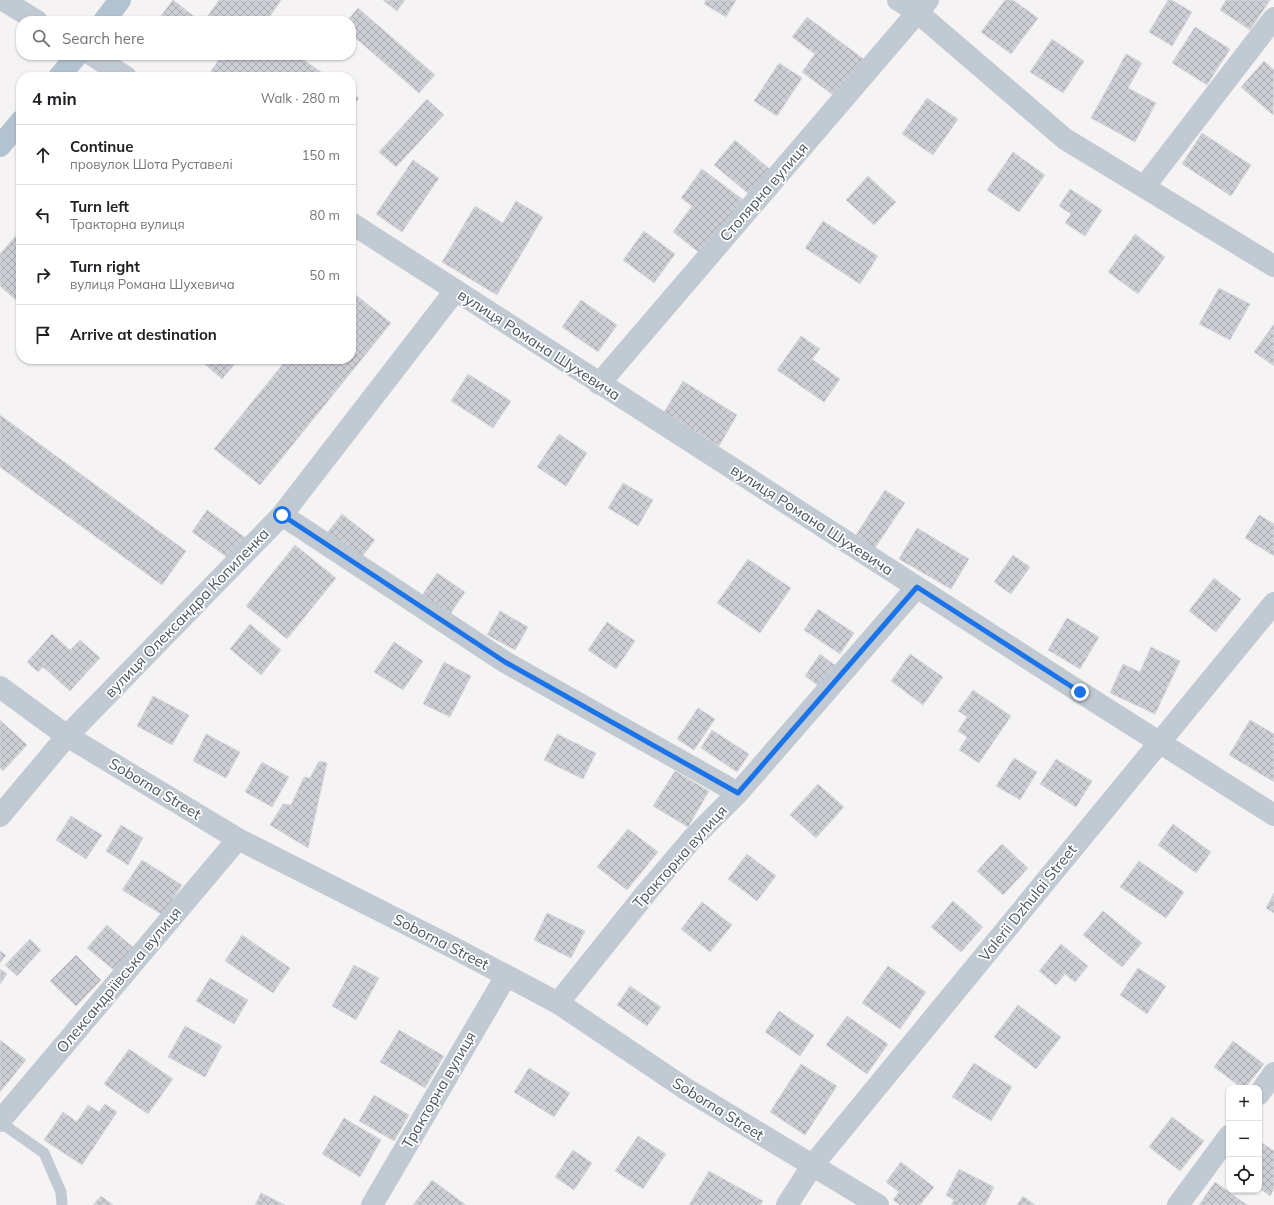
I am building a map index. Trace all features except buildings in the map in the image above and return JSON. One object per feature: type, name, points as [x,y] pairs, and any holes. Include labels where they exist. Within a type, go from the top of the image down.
[{"type":"main road","points":[[108,16],[120,0]]},
{"type":"main road","points":[[63,72],[73,60]]},
{"type":"main road","points":[[0,146],[16,128]]},
{"type":"street","points":[[3,0],[29,16]]},
{"type":"street","points":[[898,0],[923,6],[1065,139],[1274,266]]},
{"type":"street","name":"Столярна вулиця","points":[[599,384],[923,6]]},
{"type":"street","points":[[1144,187],[1274,18]]},
{"type":"street","points":[[100,60],[118,72]]},
{"type":"street","name":"вулиця Романа Шухевича","points":[[356,226],[1080,692],[1274,814]]},
{"type":"street","name":"вулиця Олександра Копиленка","points":[[0,816],[67,736],[282,515],[455,291]]},
{"type":"street","points":[[282,515],[505,662],[738,793]]},
{"type":"street","name":"Тракторна вулиця","points":[[558,1003],[682,851],[738,793],[917,587]]},
{"type":"street","name":"Valerii Dzhulai Street","points":[[787,1205],[812,1166],[1274,603]]},
{"type":"street","name":"Soborna Street","points":[[0,687],[67,736],[238,839],[456,948],[558,1003],[686,1089],[878,1205]]},
{"type":"street","name":"Олександріївська вулиця","points":[[0,1122],[238,839]]},
{"type":"street","name":"Тракторна вулиця","points":[[372,1205],[506,976]]},
{"type":"street","points":[[1262,1090],[1274,1073]]},
{"type":"street","points":[[1178,1205],[1226,1140]]},
{"type":"lane","points":[[0,1122],[44,1153],[61,1192],[62,1205]]},
{"type":"route","points":[[282,515],[505,662],[738,793],[917,587],[1080,692]]}]
